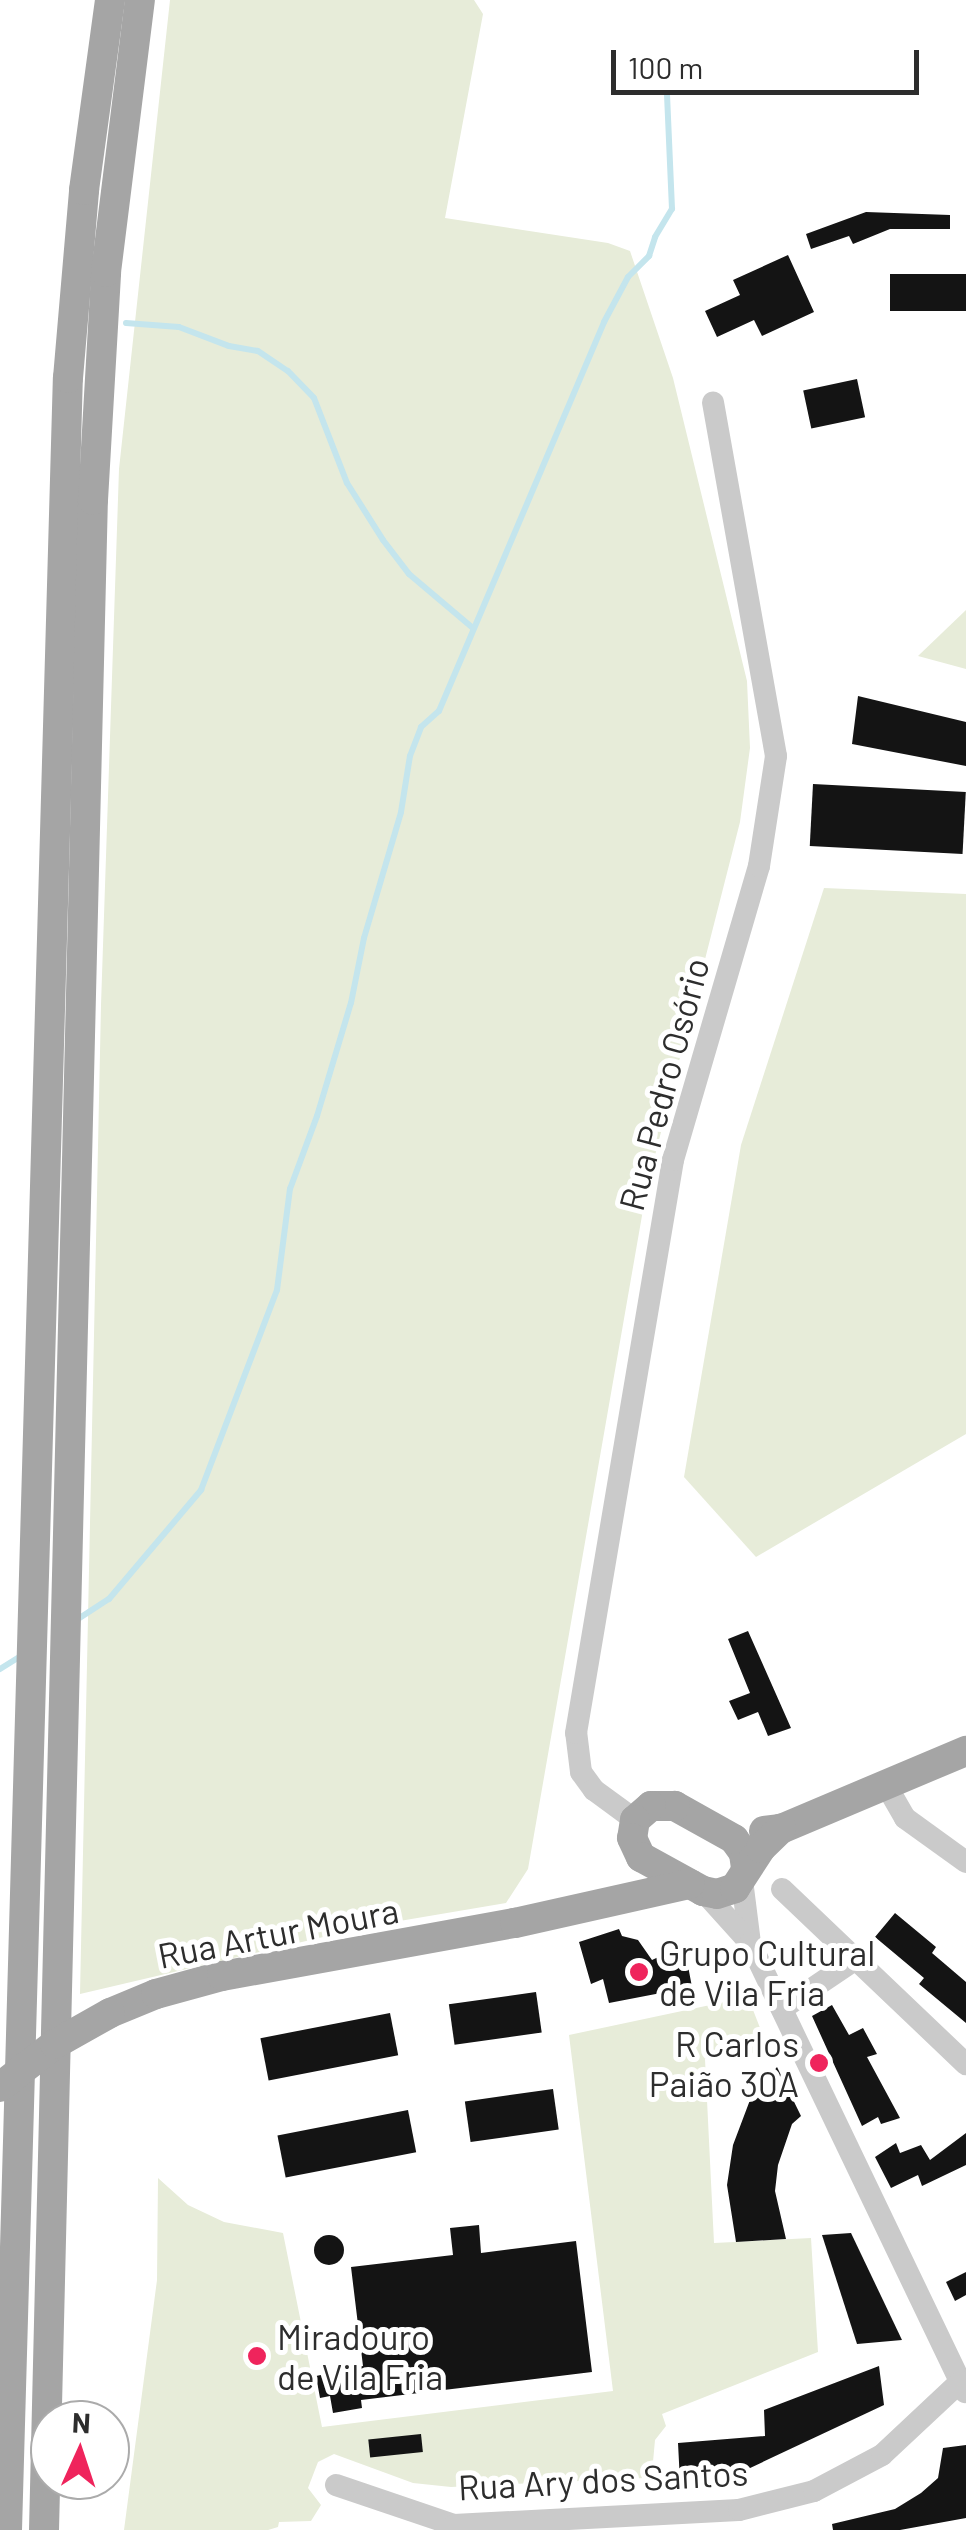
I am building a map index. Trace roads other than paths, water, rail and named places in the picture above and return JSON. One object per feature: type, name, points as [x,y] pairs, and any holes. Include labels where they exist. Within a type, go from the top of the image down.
[{"type":"main road","points":[[7,2530],[68,394],[84,190],[110,0]]},
{"type":"main road","points":[[44,2530],[94,500],[106,272],[140,0]]},
{"type":"main road","points":[[707,1824],[758,1832],[781,1830],[966,1751]]},
{"type":"main road","points":[[594,1903],[620,1875],[634,1834],[651,1806],[666,1804],[740,1845],[744,1874]]},
{"type":"main road","points":[[744,1874],[781,1830]]},
{"type":"main road","points":[[634,1834],[641,1857],[696,1887]]},
{"type":"main road","name":"Rua Artur Moura","points":[[0,2087],[55,2044],[110,2013],[156,1994],[222,1976],[498,1926],[594,1903],[696,1887],[727,1892],[744,1874]]},
{"type":"street","name":"Rua Pedro Osório","points":[[634,1834],[581,1772],[576,1733],[673,1160],[760,866],[776,756],[763,662],[718,449],[713,403]]},
{"type":"street","points":[[886,1785],[905,1818],[966,1862]]},
{"type":"street","points":[[744,1874],[750,1943]]},
{"type":"street","points":[[696,1887],[750,1943],[963,2388]]},
{"type":"street","points":[[782,1890],[966,2064]]},
{"type":"street","points":[[782,2009],[856,1959]]},
{"type":"street","name":"Rua Ary dos Santos","points":[[336,2485],[454,2525],[739,2510],[814,2491],[882,2455],[963,2388]]},
{"type":"waterway","points":[[78,1619],[109,1599],[201,1490],[277,1290],[290,1189],[351,1003],[364,938],[401,812],[410,756],[421,727],[439,711],[604,322],[628,277],[649,256],[672,209],[667,94]]},
{"type":"waterway","points":[[126,323],[179,327],[229,346],[258,351],[288,371],[314,398],[347,483],[383,540],[409,574],[473,628]]},
{"type":"waterway","points":[[0,1669],[21,1656]]},
{"type":"place","name":"Grupo Cultural de Vila Fria","points":[[639,1972]]},
{"type":"place","name":"R Carlos Paião 30A","points":[[819,2063]]},
{"type":"place","name":"Miradouro de Vila Fria","points":[[257,2356]]}]
